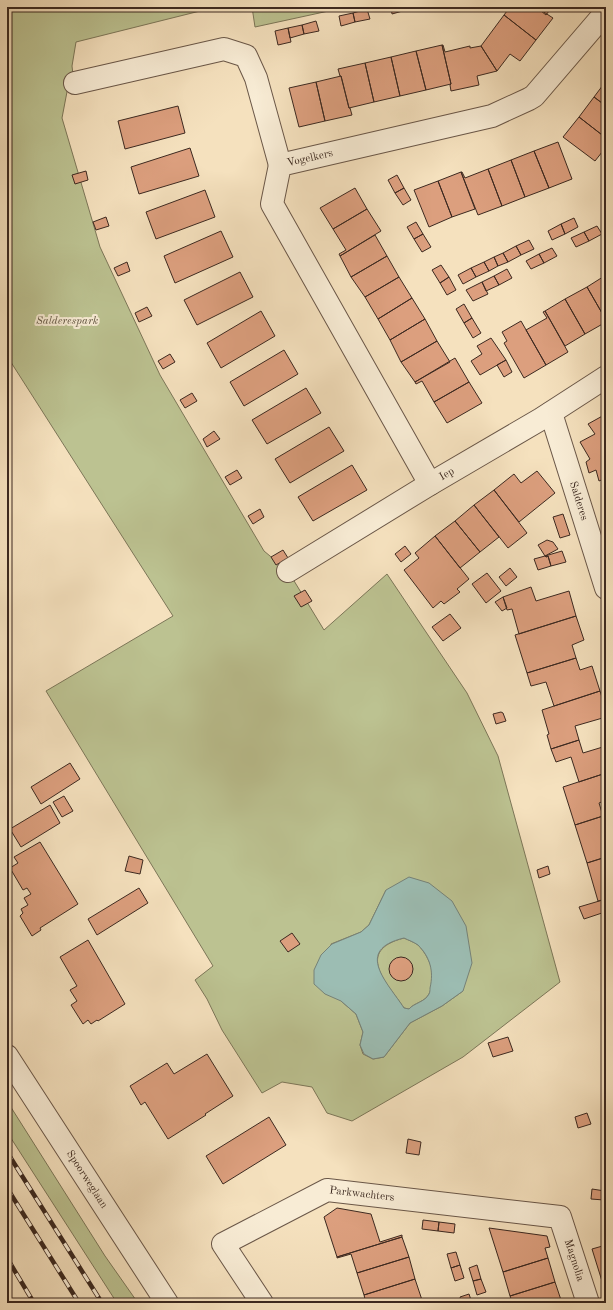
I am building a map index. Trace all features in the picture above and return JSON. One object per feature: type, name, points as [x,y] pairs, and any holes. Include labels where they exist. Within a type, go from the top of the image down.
[{"type":"street","name":"Vogelkers","points":[[430,484],[272,204],[280,165],[492,116],[530,99],[606,12]]},
{"type":"street","points":[[75,83],[224,49],[246,56],[256,78],[280,165]]},
{"type":"street","name":"Iep","points":[[288,571],[430,484],[551,413],[606,377]]},
{"type":"street","name":"Salderes","points":[[551,413],[606,588]]},
{"type":"street","name":"Spoorweglaan","points":[[7,1056],[167,1303]]},
{"type":"street","name":"Parkwachters","points":[[262,1303],[223,1244],[327,1190],[560,1217]]},
{"type":"street","name":"Magnolia","points":[[560,1217],[588,1303]]},
{"type":"green space","name":"Salderespark","points":[[7,7],[216,7],[76,42],[72,66],[73,75],[70,76],[62,118],[100,247],[160,375],[264,551],[288,571],[324,630],[387,574],[467,693],[498,756],[560,982],[463,1057],[352,1121],[327,1113],[312,1087],[282,1082],[262,1093],[222,1030],[207,999],[195,980],[213,966],[46,691],[173,616],[7,356]],"holes":[[[386,890],[463,991],[442,1006],[410,1023],[384,1057],[373,1059],[363,1054],[360,1045],[363,1032],[356,1014],[341,1001],[331,944],[361,932],[369,925]]]},
{"type":"green space","points":[[252,7],[347,7],[255,27]]},
{"type":"green space","points":[[404,938],[418,945],[426,955],[433,975],[432,988],[427,997],[409,1009],[404,1008],[383,978],[379,968],[378,959],[381,951],[389,944]]},
{"type":"green space","points":[[7,1101],[105,1256],[138,1303],[117,1303],[7,1132]]},
{"type":"water","points":[[409,877],[429,883],[452,901],[466,926],[472,963],[463,991],[442,1006],[410,1023],[384,1057],[373,1059],[364,1054],[360,1045],[363,1032],[356,1014],[341,1001],[325,994],[314,984],[314,970],[321,955],[332,944],[361,932],[369,925],[386,890]],"holes":[[[404,938],[418,945],[426,954],[432,976],[430,992],[427,997],[409,1009],[404,1008],[390,988],[379,968],[377,959],[380,950],[389,943]]]},
{"type":"building","points":[[391,7],[406,7],[406,10],[392,14]]},
{"type":"building","points":[[406,7],[421,7],[406,10]]},
{"type":"building","points":[[510,7],[536,7],[553,18],[536,40],[504,15]]},
{"type":"building","points":[[536,7],[552,7],[546,15]]},
{"type":"building","points":[[367,9],[370,19],[355,22],[353,13]]},
{"type":"building","points":[[353,13],[355,22],[341,26],[339,16]]},
{"type":"building","points":[[504,15],[536,40],[520,61],[510,54],[497,71],[481,46]]},
{"type":"building","points":[[316,21],[319,31],[304,34],[302,25]]},
{"type":"building","points":[[302,25],[304,34],[290,38],[288,28]]},
{"type":"building","points":[[288,28],[291,42],[278,45],[275,31]]},
{"type":"building","points":[[442,45],[445,52],[470,46],[470,48],[481,46],[497,71],[477,76],[479,85],[451,91],[451,84]]},
{"type":"building","points":[[442,45],[451,84],[426,90],[416,51]]},
{"type":"building","points":[[416,51],[426,90],[400,96],[391,57]]},
{"type":"building","points":[[391,57],[400,96],[374,102],[365,63]]},
{"type":"building","points":[[365,63],[374,102],[349,108],[338,69]]},
{"type":"building","points":[[341,76],[352,115],[325,121],[316,82]]},
{"type":"building","points":[[606,81],[606,106],[594,97]]},
{"type":"building","points":[[316,82],[325,121],[299,127],[289,88]]},
{"type":"building","points":[[594,97],[606,106],[606,138],[579,117]]},
{"type":"building","points":[[178,106],[185,133],[125,149],[118,121]]},
{"type":"building","points":[[579,117],[606,138],[606,147],[595,161],[563,137]]},
{"type":"building","points":[[558,142],[572,179],[549,188],[534,151]]},
{"type":"building","points":[[190,148],[199,176],[139,194],[131,167]]},
{"type":"building","points":[[534,151],[549,188],[525,197],[511,160]]},
{"type":"building","points":[[511,160],[525,197],[502,206],[488,169]]},
{"type":"building","points":[[488,169],[502,206],[478,215],[461,172],[465,178]]},
{"type":"building","points":[[86,171],[88,180],[75,184],[72,175]]},
{"type":"building","points":[[461,172],[475,209],[452,217],[438,181]]},
{"type":"building","points":[[397,175],[404,188],[395,193],[388,180]]},
{"type":"building","points":[[438,181],[452,217],[429,227],[414,190]]},
{"type":"building","points":[[355,188],[367,209],[333,229],[320,208]]},
{"type":"building","points":[[404,188],[411,200],[403,205],[395,193]]},
{"type":"building","points":[[205,190],[215,217],[156,239],[146,212]]},
{"type":"building","points":[[367,209],[381,231],[340,256],[339,254],[346,250],[333,229]]},
{"type":"building","points":[[106,217],[109,226],[96,230],[93,222]]},
{"type":"building","points":[[574,218],[578,227],[565,234],[561,224]]},
{"type":"building","points":[[416,222],[423,234],[414,239],[407,227]]},
{"type":"building","points":[[561,224],[565,234],[552,240],[548,231]]},
{"type":"building","points":[[597,226],[602,234],[589,241],[584,232]]},
{"type":"building","points":[[221,231],[233,257],[175,283],[164,256]]},
{"type":"building","points":[[584,232],[589,241],[576,247],[571,238]]},
{"type":"building","points":[[423,234],[431,247],[422,252],[414,239]]},
{"type":"building","points":[[375,235],[387,256],[351,277],[340,256]]},
{"type":"building","points":[[529,240],[534,249],[521,255],[516,246]]},
{"type":"building","points":[[516,246],[521,255],[508,262],[503,253]]},
{"type":"building","points":[[552,248],[557,256],[544,263],[539,254]]},
{"type":"building","points":[[503,253],[508,262],[498,266],[494,257]]},
{"type":"building","points":[[539,254],[544,263],[531,269],[526,261]]},
{"type":"building","points":[[387,256],[399,277],[365,297],[351,277]]},
{"type":"building","points":[[494,257],[498,266],[489,271],[484,262]]},
{"type":"building","points":[[127,262],[130,271],[118,276],[114,268]]},
{"type":"building","points":[[484,262],[489,271],[476,277],[471,268]]},
{"type":"building","points":[[441,265],[449,277],[440,283],[432,270]]},
{"type":"building","points":[[471,268],[476,277],[463,284],[458,275]]},
{"type":"building","points":[[507,269],[512,278],[499,285],[494,276]]},
{"type":"building","points":[[240,272],[253,297],[197,325],[184,300]]},
{"type":"building","points":[[606,275],[606,320],[587,287]]},
{"type":"building","points":[[494,276],[499,285],[486,291],[482,282]]},
{"type":"building","points":[[399,277],[412,298],[378,319],[365,297]]},
{"type":"building","points":[[449,277],[456,290],[447,295],[440,283]]},
{"type":"building","points":[[482,282],[488,294],[473,301],[466,290]]},
{"type":"building","points":[[587,287],[606,322],[585,334],[565,299]]},
{"type":"building","points":[[412,298],[425,319],[390,340],[378,319]]},
{"type":"building","points":[[565,299],[585,334],[565,346],[545,311]]},
{"type":"building","points":[[464,304],[472,318],[464,323],[456,309]]},
{"type":"building","points":[[147,307],[152,316],[139,322],[135,313]]},
{"type":"building","points":[[261,311],[275,336],[221,368],[207,343]]},
{"type":"building","points":[[545,311],[568,352],[546,365],[526,330],[547,318],[543,312]]},
{"type":"building","points":[[472,318],[481,333],[473,338],[464,323]]},
{"type":"building","points":[[425,319],[437,341],[401,362],[390,340]]},
{"type":"building","points":[[521,321],[546,365],[524,378],[504,343],[507,341],[502,332]]},
{"type":"building","points":[[491,338],[506,360],[480,375],[471,361],[482,354],[477,346]]},
{"type":"building","points":[[437,341],[450,362],[415,382],[401,362]]},
{"type":"building","points":[[284,350],[298,374],[244,406],[230,382]]},
{"type":"building","points":[[170,354],[175,362],[163,369],[158,361]]},
{"type":"building","points":[[455,358],[469,382],[434,402],[422,381],[416,384],[415,382]]},
{"type":"building","points":[[506,360],[512,372],[504,377],[497,365]]},
{"type":"building","points":[[469,382],[482,403],[447,423],[434,402]]},
{"type":"building","points":[[306,388],[321,413],[267,444],[252,420]]},
{"type":"building","points":[[192,393],[197,401],[185,408],[180,400]]},
{"type":"building","points":[[606,414],[606,478],[599,481],[596,470],[589,473],[586,462],[590,459],[580,442],[595,434],[588,424]]},
{"type":"building","points":[[329,427],[344,451],[290,483],[275,459]]},
{"type":"building","points":[[214,431],[220,439],[207,447],[203,439]]},
{"type":"building","points":[[352,465],[367,490],[313,521],[298,497]]},
{"type":"building","points":[[237,470],[242,478],[230,485],[225,477]]},
{"type":"building","points":[[537,471],[555,493],[519,522],[494,490],[514,474],[521,483]]},
{"type":"building","points":[[494,490],[527,533],[508,548],[474,505]]},
{"type":"building","points":[[474,505],[499,537],[480,552],[455,521]]},
{"type":"building","points":[[260,509],[264,517],[253,524],[248,516]]},
{"type":"building","points":[[563,514],[570,535],[560,538],[553,517]]},
{"type":"building","points":[[455,521],[480,552],[460,568],[435,536]]},
{"type":"building","points":[[435,536],[469,579],[457,589],[460,592],[444,604],[441,601],[433,608],[404,570],[419,558],[415,553]]},
{"type":"building","points":[[547,540],[553,542],[558,549],[545,556],[538,545]]},
{"type":"building","points":[[405,546],[411,554],[401,562],[395,554]]},
{"type":"building","points":[[283,550],[288,558],[276,565],[271,557]]},
{"type":"building","points":[[562,551],[566,562],[551,566],[548,556],[545,556]]},
{"type":"building","points":[[548,556],[551,566],[538,570],[534,559]]},
{"type":"building","points":[[510,568],[517,577],[506,586],[499,577]]},
{"type":"building","points":[[487,573],[501,591],[486,603],[472,584]]},
{"type":"building","points":[[531,587],[536,601],[569,591],[576,616],[519,634],[512,609],[507,610],[503,597]]},
{"type":"building","points":[[305,590],[312,601],[301,607],[294,596]]},
{"type":"building","points":[[503,597],[507,608],[502,611],[495,602]]},
{"type":"building","points":[[450,614],[461,628],[443,641],[432,627]]},
{"type":"building","points":[[576,616],[584,640],[572,645],[576,658],[527,673],[515,635]]},
{"type":"building","points":[[576,658],[580,670],[592,666],[600,691],[554,706],[546,682],[531,686],[527,673]]},
{"type":"building","points":[[600,691],[606,710],[606,717],[575,726],[579,740],[551,749],[547,735],[549,734],[542,710]]},
{"type":"building","points":[[503,713],[506,721],[496,724],[493,714]]},
{"type":"building","points":[[579,740],[583,753],[606,746],[606,773],[579,782],[571,757],[556,762],[551,749]]},
{"type":"building","points":[[70,763],[80,779],[41,804],[31,787]]},
{"type":"building","points":[[606,773],[606,800],[599,803],[603,816],[575,825],[563,787]]},
{"type":"building","points":[[64,796],[73,811],[62,817],[53,802]]},
{"type":"building","points":[[50,805],[60,823],[21,847],[10,829]]},
{"type":"building","points":[[603,816],[606,825],[606,857],[587,863],[575,825]]},
{"type":"building","points":[[40,842],[78,904],[40,928],[41,930],[32,936],[20,916],[23,913],[21,909],[28,905],[24,898],[31,894],[27,888],[23,890],[10,868],[18,863],[14,857]]},
{"type":"building","points":[[129,856],[143,860],[140,874],[125,871]]},
{"type":"building","points":[[606,857],[606,899],[598,901],[587,863]]},
{"type":"building","points":[[548,866],[550,874],[539,878],[537,870]]},
{"type":"building","points":[[139,888],[148,903],[97,935],[88,919]]},
{"type":"building","points":[[606,899],[606,925],[602,913],[584,919],[579,907]]},
{"type":"building","points":[[292,933],[300,944],[288,952],[280,941]]},
{"type":"building","points":[[88,940],[125,1004],[98,1021],[97,1020],[91,1024],[88,1020],[83,1024],[71,1005],[77,1001],[70,990],[77,986],[60,957]]},
{"type":"building","points":[[401,957],[410,960],[413,969],[410,978],[401,981],[392,978],[389,969],[392,960]]},
{"type":"building","points":[[508,1037],[513,1051],[493,1057],[488,1043]]},
{"type":"building","points":[[207,1054],[233,1096],[168,1139],[145,1102],[141,1105],[130,1086],[167,1063],[174,1074]]},
{"type":"building","points":[[587,1113],[591,1124],[578,1128],[575,1117]]},
{"type":"building","points":[[269,1117],[286,1145],[223,1184],[206,1156]]},
{"type":"building","points":[[408,1139],[421,1142],[419,1155],[406,1153]]},
{"type":"building","points":[[592,1189],[605,1191],[604,1200],[591,1199]]},
{"type":"building","points":[[337,1208],[371,1214],[380,1242],[402,1235],[402,1237],[337,1257],[324,1217]]},
{"type":"building","points":[[423,1220],[439,1222],[438,1231],[422,1229]]},
{"type":"building","points":[[439,1222],[455,1224],[454,1233],[438,1231]]},
{"type":"building","points":[[489,1228],[547,1236],[550,1247],[545,1248],[548,1258],[503,1272]]},
{"type":"building","points":[[402,1237],[409,1257],[357,1273],[351,1254],[337,1258],[337,1257]]},
{"type":"building","points":[[606,1245],[606,1294],[592,1249]]},
{"type":"building","points":[[456,1252],[460,1265],[451,1268],[447,1254]]},
{"type":"building","points":[[409,1257],[415,1279],[364,1295],[357,1273]]},
{"type":"building","points":[[548,1258],[555,1282],[510,1296],[503,1272]]},
{"type":"building","points":[[460,1265],[464,1278],[455,1281],[451,1268]]},
{"type":"building","points":[[477,1265],[481,1279],[473,1281],[469,1268]]},
{"type":"building","points":[[415,1279],[422,1300],[412,1303],[366,1303],[364,1295]]},
{"type":"building","points":[[481,1279],[486,1292],[477,1295],[473,1281]]},
{"type":"building","points":[[555,1282],[562,1303],[513,1303],[510,1296]]},
{"type":"building","points":[[469,1294],[472,1303],[462,1303],[460,1297]]},
{"type":"railway","points":[[7,1152],[102,1303]]},
{"type":"railway","points":[[7,1188],[79,1303]]},
{"type":"railway","points":[[7,1258],[34,1303]]},
{"type":"railway","points":[[7,1296],[11,1303]]}]
